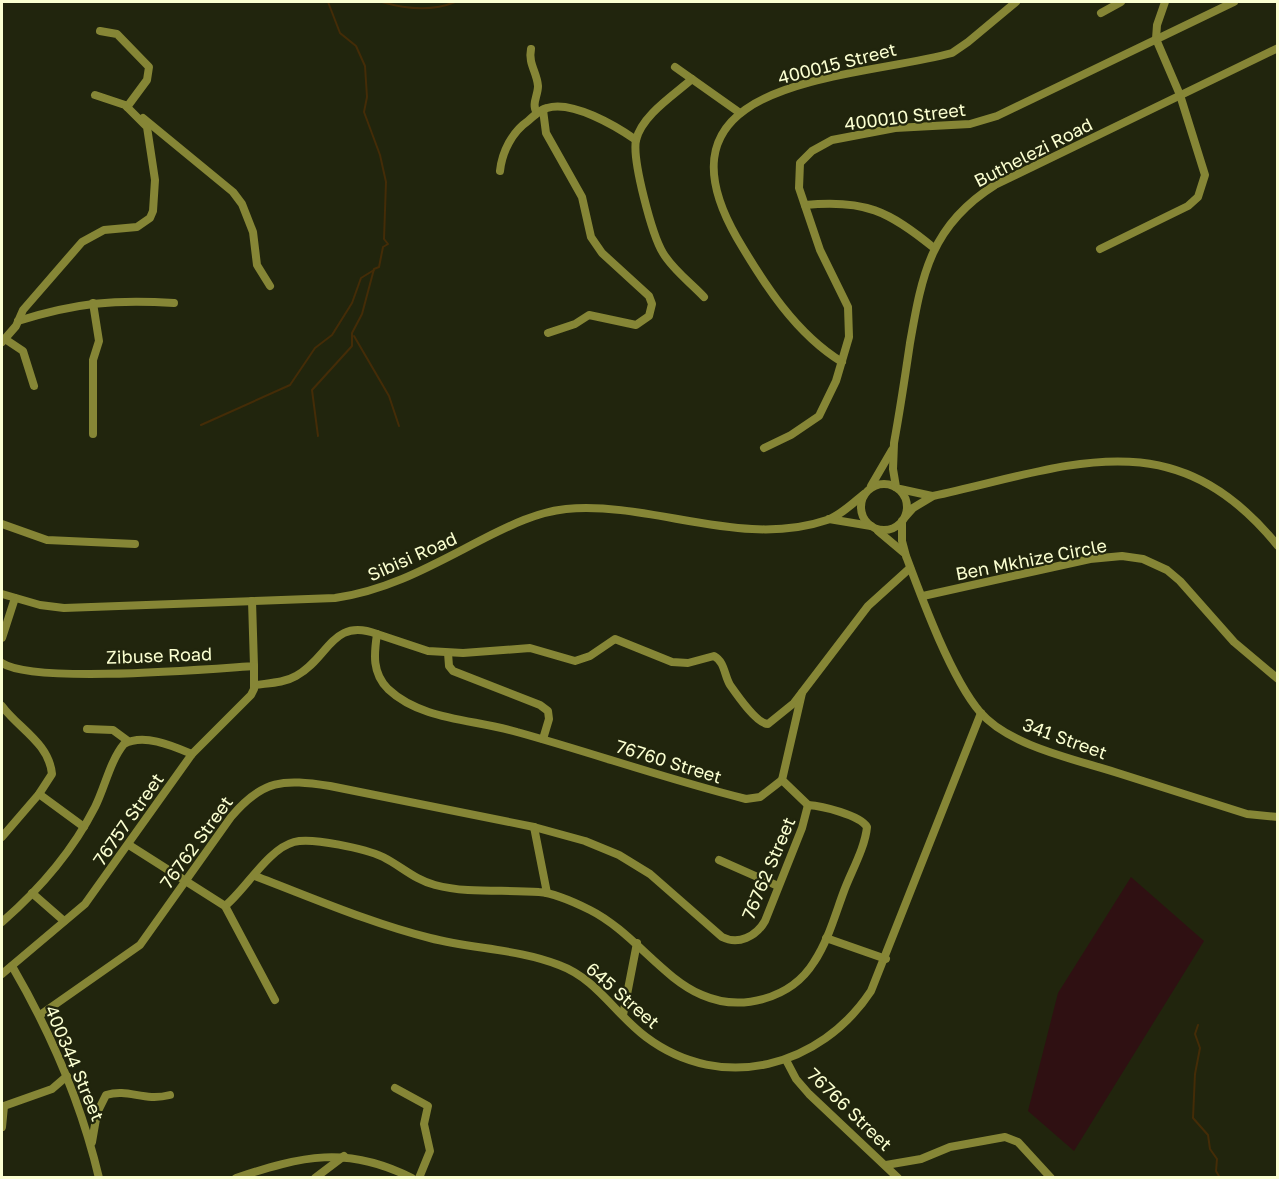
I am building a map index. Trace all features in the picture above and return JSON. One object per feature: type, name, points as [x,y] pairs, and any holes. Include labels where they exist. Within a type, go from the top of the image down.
[{"type":"street","name":"400015 Street","points":[[842,362],[806,336],[795,323],[748,255],[721,206],[712,176],[713,154],[720,134],[740,113],[792,86],[952,52],[968,42],[1016,2]]},
{"type":"street","points":[[1101,13],[1121,2]]},
{"type":"street","points":[[1100,249],[1188,206],[1201,191],[1205,175],[1204,166],[1186,122],[1180,95],[1156,39],[1157,25],[1165,2]]},
{"type":"street","points":[[1156,39],[1234,2]]},
{"type":"street","points":[[100,31],[117,34],[149,67],[147,80],[127,107]]},
{"type":"street","name":"400010 Street","points":[[764,448],[791,435],[819,416],[825,407],[842,362],[850,330],[848,307],[820,250],[805,205],[798,170],[800,163],[820,145],[832,140],[877,130],[982,121],[1156,39]]},
{"type":"street","name":"Buthelezi Road","points":[[903,519],[906,502],[897,488],[893,469],[894,443],[919,292],[934,248],[959,213],[995,185],[1278,48]]},
{"type":"street","points":[[531,49],[531,67],[538,87],[534,105],[540,112],[546,133],[582,197],[591,237],[602,253],[649,296],[652,304],[649,316],[636,325],[589,315],[575,324],[548,333]]},
{"type":"street","points":[[675,67],[740,113]]},
{"type":"street","points":[[692,79],[647,121],[636,140],[640,181],[660,247],[669,261],[704,297]]},
{"type":"street","points":[[95,95],[127,107],[163,131],[233,192],[242,204],[253,232],[255,260],[270,286]]},
{"type":"street","points":[[500,171],[503,155],[515,130],[540,112],[554,107],[580,112],[611,124],[636,140]]},
{"type":"street","points":[[34,386],[23,351],[3,341],[23,310],[82,242],[104,230],[137,227],[150,218],[156,192],[151,137],[137,114]]},
{"type":"street","points":[[805,205],[846,203],[873,208],[903,223],[934,248]]},
{"type":"street","points":[[18,321],[65,306],[93,303],[174,303]]},
{"type":"street","points":[[93,303],[99,341],[93,360],[93,434]]},
{"type":"street","name":"Buthelezi Road","points":[[866,492],[886,464],[894,443]]},
{"type":"street","points":[[933,496],[882,483],[866,492],[861,508],[862,515],[873,527],[889,529],[913,508],[933,496],[1086,463],[1120,459],[1179,470],[1221,490],[1252,516],[1278,546]]},
{"type":"street","name":"Sibisi Road","points":[[2,594],[64,608],[334,598],[380,589],[414,575],[532,516],[567,509],[594,509],[763,530],[794,527],[828,519],[866,492]]},
{"type":"street","name":"Sibisi Road","points":[[828,519],[873,527]]},
{"type":"street","name":"341 Street","points":[[903,519],[902,541],[910,568],[962,686],[981,713],[1004,731],[1035,746],[1247,814],[1278,817]]},
{"type":"street","points":[[2,524],[47,540],[135,544]]},
{"type":"street","name":"341 Street","points":[[873,527],[893,541],[906,556]]},
{"type":"street","name":"Ben Mkhize Circle","points":[[923,596],[1090,559],[1122,556],[1143,559],[1167,570],[1180,580],[1234,642],[1278,679]]},
{"type":"street","points":[[252,601],[255,685],[295,677],[342,632],[349,629],[377,634],[413,648],[448,653],[530,648],[564,659],[580,660],[615,639],[672,662],[688,663],[714,656],[720,660],[730,684],[757,720],[765,724],[784,712],[802,692],[851,625],[889,585],[910,568]]},
{"type":"street","points":[[2,638],[15,598]]},
{"type":"street","name":"76760 Street","points":[[377,634],[374,657],[377,674],[390,691],[437,714],[543,739],[746,799],[760,797],[782,780]]},
{"type":"street","points":[[448,653],[449,666],[453,670],[540,705],[548,711],[549,719],[543,739]]},
{"type":"street","name":"Zibuse Road","points":[[2,667],[42,672],[82,673],[254,666]]},
{"type":"street","name":"76757 Street","points":[[2,974],[85,904],[192,754],[248,699],[255,685]]},
{"type":"street","points":[[802,692],[782,780],[808,805]]},
{"type":"street","points":[[2,721],[4,709]]},
{"type":"street","points":[[2,837],[49,780],[51,767],[24,727],[4,709]]},
{"type":"street","name":"645 Street","points":[[255,876],[337,908],[412,933],[559,965],[586,979],[645,1036],[661,1047],[699,1062],[735,1067],[786,1060],[817,1045],[845,1025],[872,991],[981,713]]},
{"type":"street","points":[[87,729],[113,730],[128,741],[159,742],[192,754]]},
{"type":"street","points":[[2,922],[68,855],[84,827],[118,753],[128,741]]},
{"type":"street","name":"76762 Street","points":[[40,1015],[140,945],[185,880],[247,798],[267,786],[284,783],[330,786],[534,827],[585,841],[635,865],[664,885],[728,940],[739,940],[759,931],[765,921],[802,828],[808,805],[853,817],[864,822],[867,827],[826,938],[813,964],[788,989],[772,997],[740,1003],[716,1000],[689,988],[602,916],[547,893],[437,886],[416,877],[382,856],[305,841],[295,842],[279,850],[225,906]]},
{"type":"street","points":[[39,794],[84,827]]},
{"type":"street","points":[[534,827],[547,893]]},
{"type":"street","points":[[129,845],[225,906],[275,1000]]},
{"type":"street","points":[[719,860],[778,886]]},
{"type":"street","points":[[32,893],[64,921]]},
{"type":"street","points":[[826,938],[886,959]]},
{"type":"street","points":[[623,1015],[637,944]]},
{"type":"street","name":"400344 Street","points":[[12,966],[40,1015],[67,1076],[92,1143],[99,1178]]},
{"type":"street","name":"76766 Street","points":[[786,1060],[796,1079],[809,1095],[898,1178]]},
{"type":"street","points":[[2,1127],[4,1106],[51,1089],[67,1076]]},
{"type":"street","points":[[395,1088],[428,1106],[424,1124],[430,1151],[419,1178]]},
{"type":"street","points":[[92,1143],[97,1113],[106,1095],[127,1093],[154,1099],[170,1095]]},
{"type":"street","points":[[886,1165],[921,1159],[950,1147],[1005,1137],[1018,1142],[1051,1178]]},
{"type":"street","points":[[236,1178],[296,1159],[344,1156],[373,1161],[412,1178]]},
{"type":"street","points":[[315,1178],[344,1156]]},
{"type":"shaded area","points":[[1131,877],[1204,941],[1074,1151],[1028,1111],[1058,993]]},
{"type":"waterway","points":[[318,436],[312,390],[352,346],[352,333],[362,314],[374,269],[379,267],[383,247],[388,244],[384,239],[386,182],[380,155],[364,112],[367,97],[365,66],[356,46],[340,33],[328,2]]},
{"type":"waterway","points":[[348,2],[364,2]]},
{"type":"waterway","points":[[382,2],[418,8],[437,7],[455,2]]},
{"type":"waterway","points":[[201,425],[290,385],[315,348],[332,335],[352,303],[361,278],[374,270]]},
{"type":"waterway","points":[[354,336],[389,396],[399,426]]},
{"type":"waterway","points":[[1198,1025],[1195,1034],[1200,1048],[1195,1074],[1193,1118],[1208,1135],[1210,1149],[1217,1159],[1216,1171],[1220,1178]]}]
